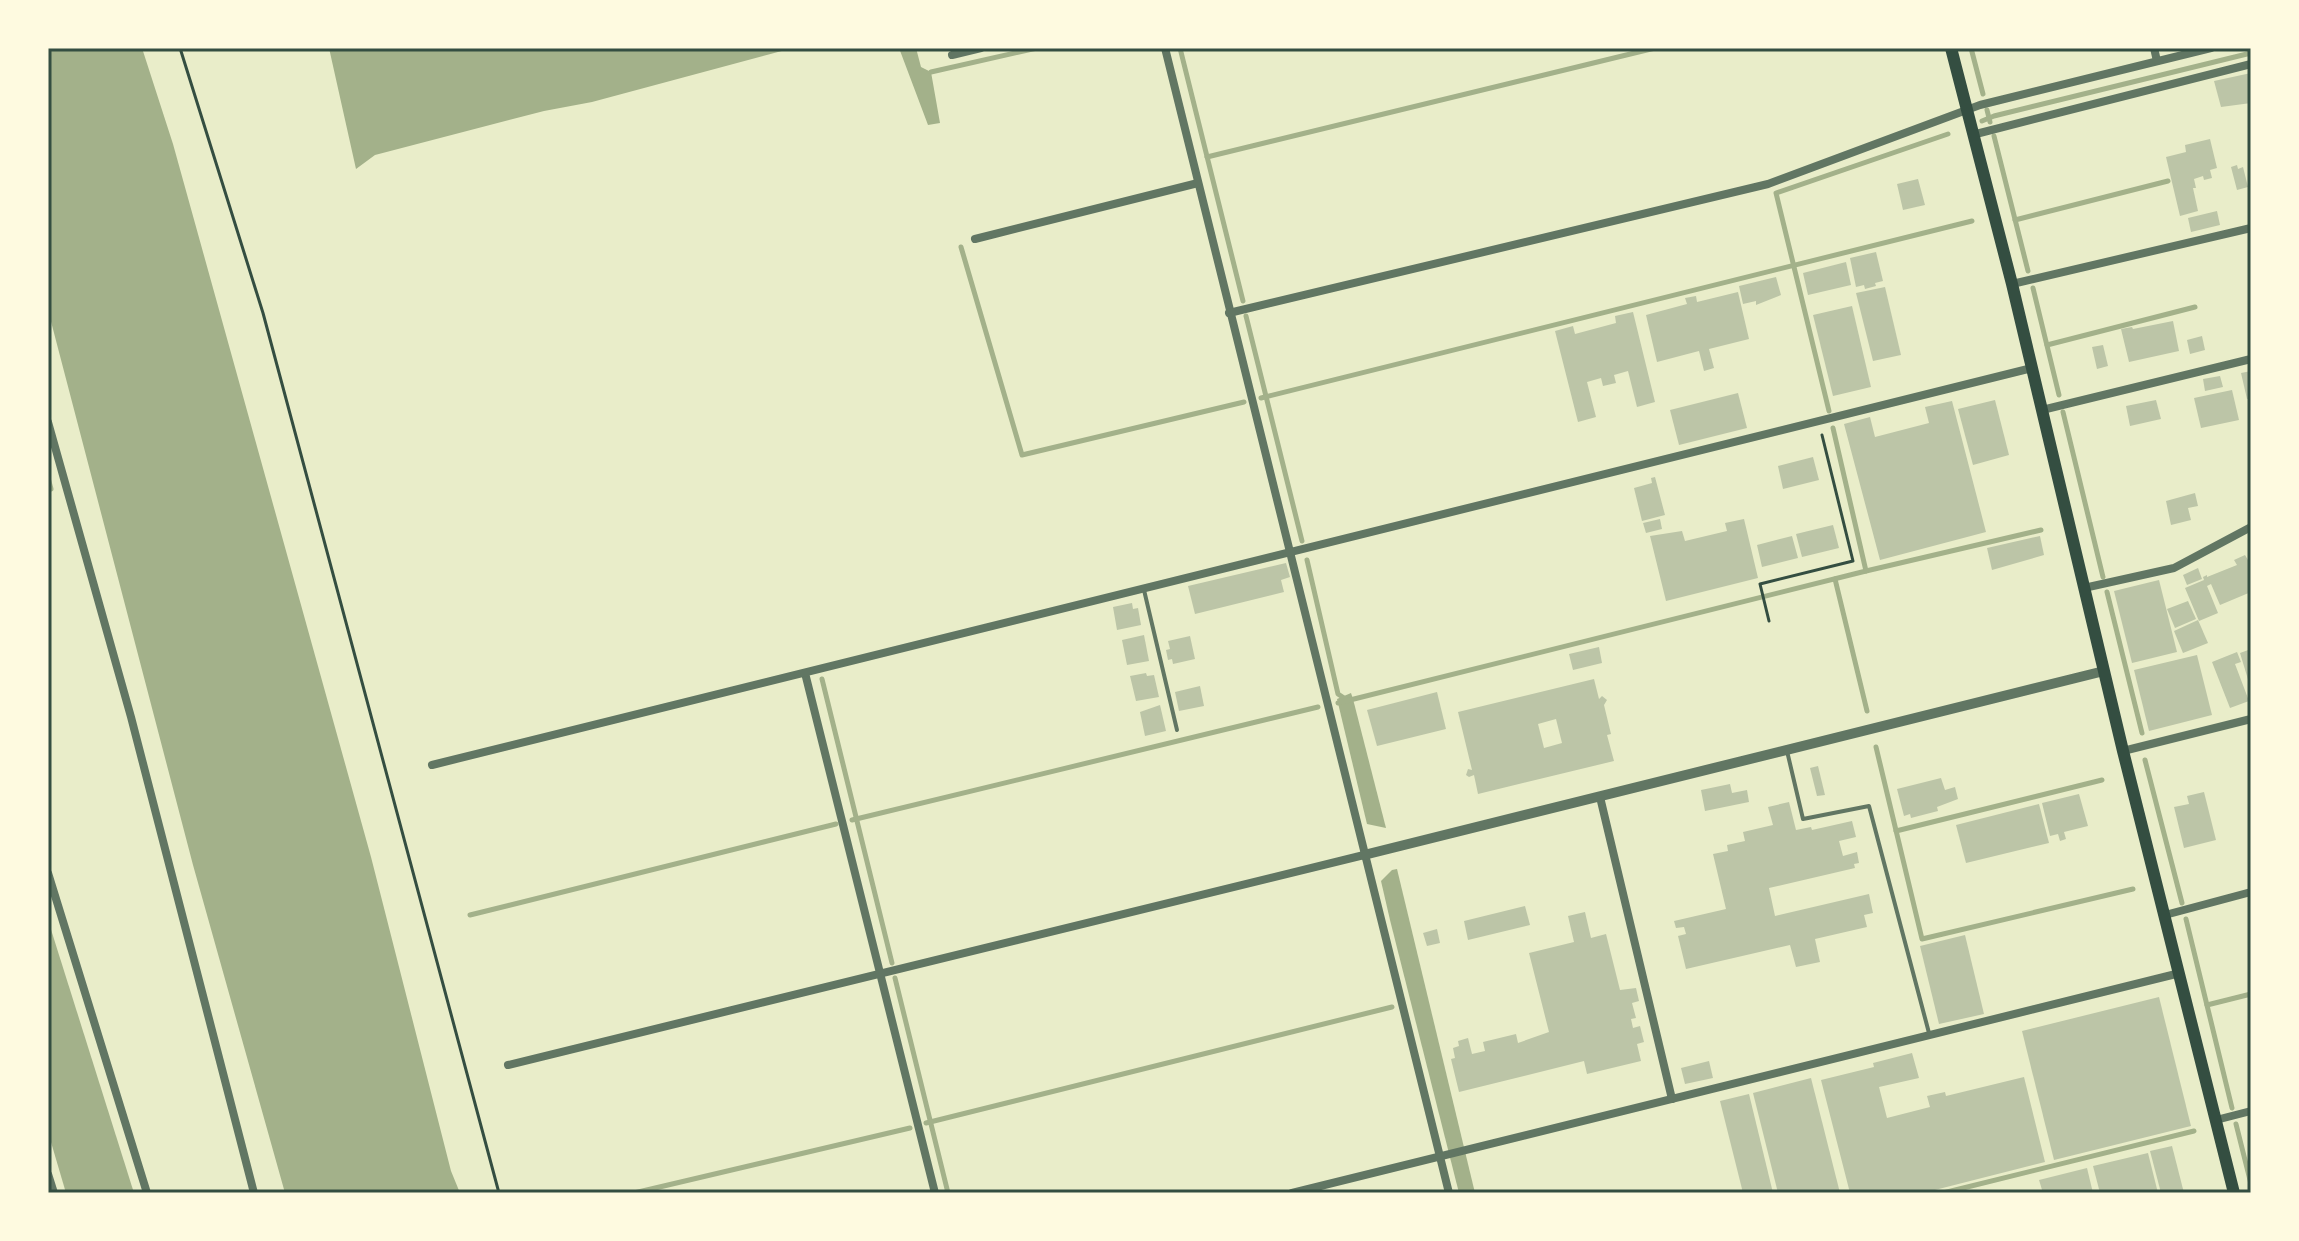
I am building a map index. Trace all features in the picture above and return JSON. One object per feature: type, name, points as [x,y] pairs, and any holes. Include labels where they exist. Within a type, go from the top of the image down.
[{"type":"main road","points":[[1951,48],[2012,284],[2123,751],[2234,1193]]},
{"type":"street","points":[[952,55],[981,48]]},
{"type":"street","points":[[1165,48],[1449,1193]]},
{"type":"street","points":[[2154,48],[2157,61]]},
{"type":"street","points":[[1229,313],[1768,184],[1966,110],[2211,48]]},
{"type":"street","points":[[1972,135],[2251,64]]},
{"type":"street","points":[[975,239],[1198,183]]},
{"type":"street","points":[[2012,284],[2251,228]]},
{"type":"street","points":[[2042,410],[2251,359]]},
{"type":"street","points":[[432,765],[2032,368]]},
{"type":"street","points":[[48,422],[135,731],[254,1193]]},
{"type":"street","points":[[2084,588],[2174,568],[2251,527]]},
{"type":"street","points":[[508,1065],[2104,671]]},
{"type":"street","points":[[805,673],[935,1193]]},
{"type":"street","points":[[2123,751],[2251,719]]},
{"type":"street","points":[[1600,797],[1672,1099]]},
{"type":"street","points":[[48,873],[147,1193]]},
{"type":"street","points":[[2165,915],[2251,892]]},
{"type":"street","points":[[1292,1193],[2180,973]]},
{"type":"street","points":[[2216,1120],[2251,1111]]},
{"type":"street","points":[[48,1174],[54,1193]]},
{"type":"lane","points":[[1143,588],[1177,730]]},
{"type":"lane","points":[[1786,749],[1803,819],[1869,806],[1930,1035]]},
{"type":"path","points":[[180,48],[263,313],[499,1193]]},
{"type":"path","points":[[1769,621],[1760,584],[1853,561],[1819,421]]},
{"type":"shaded area","points":[[48,48],[142,48],[173,144],[371,857],[451,1171],[460,1193],[285,1193],[193,865],[48,310]]},
{"type":"shaded area","points":[[329,48],[793,48],[592,102],[544,111],[375,155],[356,169]]},
{"type":"shaded area","points":[[899,48],[916,48],[921,67],[931,72],[940,123],[928,125]]},
{"type":"shaded area","points":[[1351,693],[1386,828],[1367,824],[1337,699]]},
{"type":"shaded area","points":[[1397,869],[1475,1193],[1459,1193],[1390,920],[1381,881]]},
{"type":"shaded area","points":[[48,920],[134,1193],[66,1193],[48,1132]]},
{"type":"building","points":[[2251,73],[2251,103],[2221,107],[2214,81]]},
{"type":"building","points":[[2210,139],[2217,168],[2210,170],[2212,178],[2204,180],[2203,176],[2194,179],[2198,211],[2180,216],[2166,157],[2186,152],[2185,145]]},
{"type":"building","points":[[2237,165],[2238,169],[2243,167],[2248,187],[2237,190],[2231,167]]},
{"type":"building","points":[[1918,179],[1925,205],[1903,210],[1897,184]]},
{"type":"building","points":[[2217,211],[2220,225],[2191,232],[2188,218]]},
{"type":"building","points":[[1876,252],[1883,281],[1865,289],[1864,285],[1856,287],[1850,258]]},
{"type":"building","points":[[1846,262],[1851,285],[1808,295],[1803,273]]},
{"type":"building","points":[[1776,277],[1781,295],[1756,305],[1756,301],[1743,304],[1739,286]]},
{"type":"building","points":[[1885,287],[1901,355],[1873,361],[1856,293]]},
{"type":"building","points":[[1738,292],[1749,339],[1709,349],[1714,368],[1704,371],[1699,351],[1657,362],[1646,315],[1687,304],[1685,298],[1696,296],[1697,302]]},
{"type":"building","points":[[1852,306],[1871,387],[1833,396],[1813,315]]},
{"type":"building","points":[[1633,312],[1655,402],[1637,407],[1628,371],[1614,375],[1616,383],[1603,386],[1601,378],[1587,382],[1596,417],[1578,422],[1555,331],[1573,326],[1575,334],[1616,323],[1615,316]]},
{"type":"building","points":[[2173,321],[2179,351],[2129,362],[2121,329]]},
{"type":"building","points":[[2202,336],[2205,350],[2190,354],[2187,340]]},
{"type":"building","points":[[2103,345],[2108,366],[2097,369],[2092,347]]},
{"type":"building","points":[[2251,371],[2251,398],[2247,399],[2241,373]]},
{"type":"building","points":[[2220,376],[2223,387],[2205,391],[2203,379]]},
{"type":"building","points":[[2232,390],[2239,420],[2201,428],[2194,398]]},
{"type":"building","points":[[1738,393],[1747,428],[1679,445],[1670,410]]},
{"type":"building","points":[[1995,400],[2009,455],[1973,465],[1958,409]]},
{"type":"building","points":[[2156,400],[2161,419],[2130,426],[2126,406]]},
{"type":"building","points":[[1952,401],[1986,532],[1880,560],[1844,424],[1870,417],[1875,437],[1929,423],[1925,407]]},
{"type":"building","points":[[1813,457],[1819,480],[1783,489],[1778,466]]},
{"type":"building","points":[[1655,477],[1665,515],[1642,521],[1634,488],[1652,483],[1651,478]]},
{"type":"building","points":[[2195,493],[2198,506],[2188,508],[2191,520],[2171,525],[2166,501]]},
{"type":"building","points":[[1660,519],[1662,529],[1646,533],[1643,523]]},
{"type":"building","points":[[1744,519],[1758,578],[1666,601],[1650,536],[1682,531],[1685,541],[1727,531],[1725,523]]},
{"type":"building","points":[[1833,525],[1839,548],[1802,557],[1796,534]]},
{"type":"building","points":[[1792,536],[1798,558],[1762,567],[1757,545]]},
{"type":"building","points":[[2040,536],[2044,555],[1992,570],[1987,548]]},
{"type":"building","points":[[2245,555],[2251,561],[2251,592],[2220,605],[2211,584],[2207,586],[2218,613],[2199,621],[2185,588],[2204,580],[2203,577],[2207,575],[2237,565],[2234,560]]},
{"type":"building","points":[[1286,563],[1290,577],[1281,580],[1284,592],[1195,614],[1188,586]]},
{"type":"building","points":[[2198,568],[2202,579],[2187,585],[2183,575]]},
{"type":"building","points":[[2159,580],[2177,652],[2132,663],[2114,591]]},
{"type":"building","points":[[2188,601],[2196,619],[2175,628],[2167,609]]},
{"type":"building","points":[[1132,603],[1133,609],[1138,608],[1141,625],[1117,630],[1113,607]]},
{"type":"building","points":[[2198,620],[2208,643],[2183,653],[2174,631]]},
{"type":"building","points":[[1144,635],[1149,661],[1127,665],[1122,640]]},
{"type":"building","points":[[1190,636],[1195,659],[1173,664],[1172,659],[1168,660],[1168,641]]},
{"type":"building","points":[[1599,647],[1602,663],[1573,670],[1569,654]]},
{"type":"building","points":[[2251,649],[2251,686],[2250,686],[2240,653]]},
{"type":"building","points":[[2237,652],[2241,662],[2235,664],[2249,701],[2230,708],[2212,662]]},
{"type":"building","points":[[2197,655],[2212,715],[2149,731],[2134,670]]},
{"type":"building","points":[[1146,673],[1147,676],[1154,675],[1159,697],[1136,701],[1130,676]]},
{"type":"building","points":[[1594,679],[1599,699],[1602,696],[1607,700],[1604,705],[1611,734],[1607,735],[1614,761],[1478,794],[1474,775],[1466,775],[1468,769],[1472,770],[1458,712]],"holes":[[[1556,719],[1562,743],[1544,748],[1538,724]]]},
{"type":"building","points":[[1200,686],[1204,706],[1179,711],[1175,692]]},
{"type":"building","points":[[1437,692],[1446,729],[1377,746],[1367,710]]},
{"type":"building","points":[[1160,705],[1166,731],[1145,736],[1140,712]]},
{"type":"building","points":[[1818,766],[1825,795],[1817,796],[1810,768]]},
{"type":"building","points":[[1941,778],[1945,790],[1955,787],[1958,799],[1937,807],[1938,811],[1911,818],[1910,814],[1904,816],[1897,789]]},
{"type":"building","points":[[1730,784],[1732,793],[1747,790],[1749,802],[1705,811],[1701,790]]},
{"type":"building","points":[[2204,792],[2216,840],[2184,848],[2174,807],[2189,804],[2187,796]]},
{"type":"building","points":[[2079,794],[2088,826],[2064,832],[2066,839],[2060,841],[2058,834],[2050,836],[2042,803]]},
{"type":"building","points":[[1789,802],[1796,830],[1811,827],[1812,830],[1852,821],[1856,837],[1839,841],[1843,856],[1857,852],[1859,863],[1854,864],[1855,868],[1769,888],[1775,916],[1869,894],[1873,913],[1864,915],[1867,927],[1815,939],[1820,962],[1796,967],[1790,945],[1686,969],[1678,936],[1686,934],[1684,927],[1676,928],[1674,921],[1726,909],[1713,854],[1728,851],[1727,845],[1745,841],[1743,832],[1773,825],[1768,807]]},
{"type":"building","points":[[2039,804],[2049,843],[1966,863],[1956,825]]},
{"type":"building","points":[[1525,906],[1530,925],[1468,940],[1464,921]]},
{"type":"building","points":[[1585,912],[1591,938],[1606,934],[1620,990],[1636,988],[1639,1001],[1632,1003],[1636,1018],[1631,1019],[1633,1028],[1640,1026],[1644,1042],[1637,1044],[1641,1061],[1587,1074],[1584,1061],[1459,1092],[1451,1059],[1455,1058],[1453,1048],[1459,1046],[1458,1041],[1468,1038],[1472,1054],[1485,1051],[1483,1042],[1516,1034],[1518,1043],[1549,1032],[1529,953],[1574,942],[1568,916]]},
{"type":"building","points":[[1437,929],[1440,943],[1427,946],[1423,933]]},
{"type":"building","points":[[1965,935],[1984,1014],[1939,1024],[1920,946]]},
{"type":"building","points":[[2159,997],[2191,1126],[2054,1160],[2022,1031]]},
{"type":"building","points":[[1912,1053],[1919,1078],[1879,1087],[1887,1118],[1930,1107],[1927,1096],[1945,1092],[1946,1096],[2024,1077],[2045,1162],[1923,1193],[1850,1193],[1821,1080],[1874,1067],[1873,1063]]},
{"type":"building","points":[[1709,1061],[1713,1078],[1685,1084],[1681,1068]]},
{"type":"building","points":[[1811,1078],[1840,1193],[1778,1193],[1753,1093]]},
{"type":"building","points":[[1749,1094],[1773,1193],[1743,1193],[1720,1101]]},
{"type":"building","points":[[2172,1146],[2184,1193],[2161,1193],[2150,1151]]},
{"type":"building","points":[[2148,1153],[2158,1193],[2100,1193],[2093,1166]]},
{"type":"building","points":[[2087,1168],[2093,1193],[2043,1193],[2039,1180]]},
{"type":"waterway","points":[[931,72],[1037,48]]},
{"type":"waterway","points":[[1180,48],[1243,301]]},
{"type":"waterway","points":[[1207,157],[1655,48]]},
{"type":"waterway","points":[[1971,48],[1983,94]]},
{"type":"waterway","points":[[1982,121],[2251,53]]},
{"type":"waterway","points":[[1987,110],[1990,122]]},
{"type":"waterway","points":[[1829,411],[1776,193],[1948,134]]},
{"type":"waterway","points":[[1994,136],[2028,271]]},
{"type":"waterway","points":[[2015,220],[2168,181]]},
{"type":"waterway","points":[[1261,398],[1972,221]]},
{"type":"waterway","points":[[961,247],[1022,455],[1244,402]]},
{"type":"waterway","points":[[2033,288],[2059,395]]},
{"type":"waterway","points":[[2047,345],[2195,307]]},
{"type":"waterway","points":[[1246,316],[1302,541]]},
{"type":"waterway","points":[[2063,412],[2103,577]]},
{"type":"waterway","points":[[1338,703],[1866,571],[1833,428]]},
{"type":"waterway","points":[[48,478],[51,489]]},
{"type":"waterway","points":[[1866,571],[2041,530]]},
{"type":"waterway","points":[[1307,560],[1338,694],[1347,700]]},
{"type":"waterway","points":[[1835,579],[1867,711]]},
{"type":"waterway","points":[[2107,592],[2142,733]]},
{"type":"waterway","points":[[822,679],[892,963]]},
{"type":"waterway","points":[[852,820],[1318,707]]},
{"type":"waterway","points":[[1876,747],[1922,939],[2133,889]]},
{"type":"waterway","points":[[2145,760],[2182,903]]},
{"type":"waterway","points":[[1896,831],[2102,780]]},
{"type":"waterway","points":[[470,915],[836,824]]},
{"type":"waterway","points":[[2186,919],[2232,1108]]},
{"type":"waterway","points":[[895,978],[948,1193]]},
{"type":"waterway","points":[[2207,1005],[2251,994]]},
{"type":"waterway","points":[[926,1123],[1392,1007]]},
{"type":"waterway","points":[[2236,1124],[2251,1184]]},
{"type":"waterway","points":[[634,1193],[910,1128]]},
{"type":"waterway","points":[[1943,1193],[2194,1131]]}]
